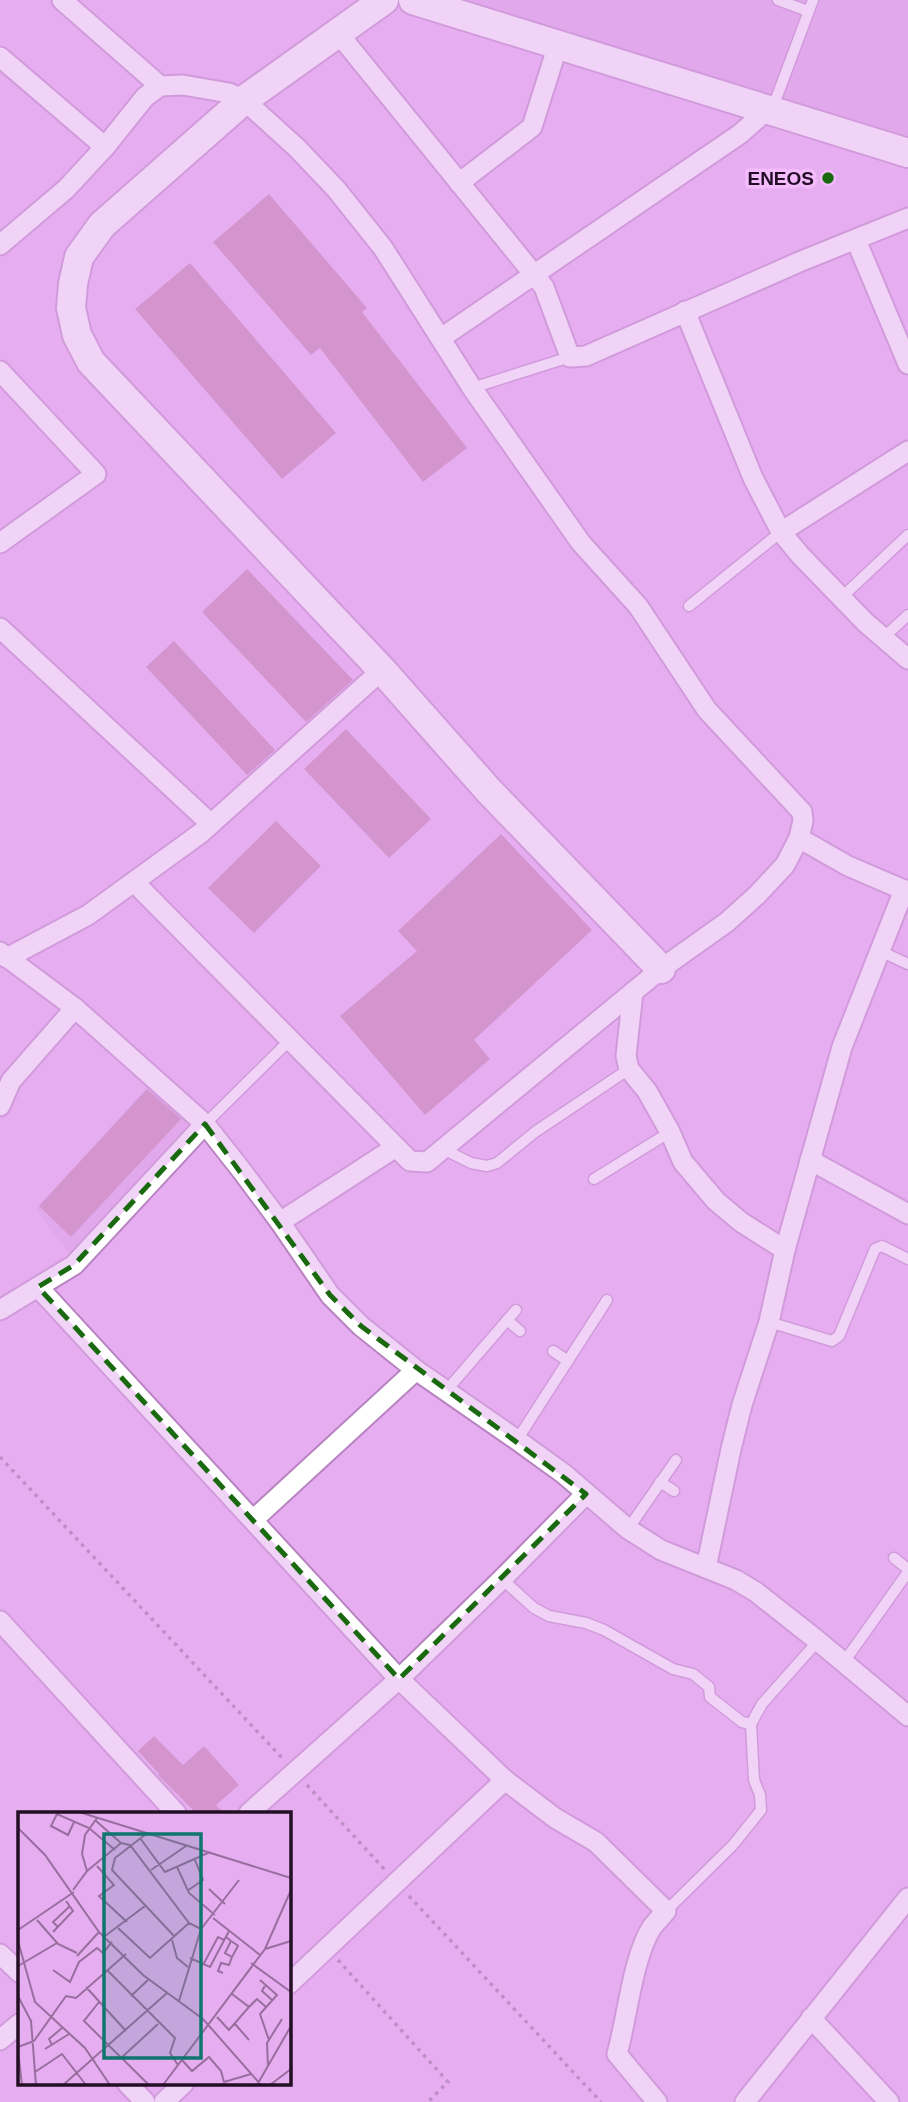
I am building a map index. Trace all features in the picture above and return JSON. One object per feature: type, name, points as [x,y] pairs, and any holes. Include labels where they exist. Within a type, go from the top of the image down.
[{"type":"street","points":[[62,0],[160,86]]},
{"type":"street","points":[[384,0],[244,100],[102,225],[79,257],[71,309],[77,335],[91,362],[382,670],[489,791],[660,970]]},
{"type":"street","points":[[413,0],[908,153]]},
{"type":"street","points":[[338,33],[544,288],[570,357],[586,356],[799,262],[908,218]]},
{"type":"street","points":[[459,183],[532,127],[558,45]]},
{"type":"street","points":[[0,57],[105,147]]},
{"type":"street","points":[[0,245],[66,189],[105,147],[145,97],[160,86],[183,85],[229,93],[244,100],[297,148],[336,189],[383,248],[472,388],[582,543],[638,606],[707,710],[802,812],[803,821],[799,838],[785,865],[757,895],[727,922],[660,970],[426,1162],[410,1161],[134,882]]},
{"type":"street","points":[[441,338],[770,111]]},
{"type":"street","points":[[856,240],[908,364]]},
{"type":"street","points":[[685,311],[753,478],[781,532],[841,598],[908,659]]},
{"type":"street","points":[[0,371],[96,474],[0,543]]},
{"type":"street","points":[[781,532],[908,451]]},
{"type":"street","points":[[0,628],[211,824]]},
{"type":"street","points":[[382,670],[211,824],[134,882],[88,915],[3,955],[75,1008],[205,1124],[280,1222],[330,1295],[361,1326],[416,1370],[517,1440],[628,1529],[661,1550],[736,1580],[756,1592],[908,1716]]},
{"type":"street","points":[[706,1568],[733,1438],[769,1322],[785,1250],[842,1047],[906,890],[848,866],[799,838]]},
{"type":"street","points":[[633,992],[626,1056],[629,1069],[647,1091],[670,1132],[683,1163],[716,1200],[741,1222],[785,1250]]},
{"type":"street","points":[[0,1106],[11,1081],[75,1008]]},
{"type":"street","points":[[0,1310],[74,1265],[205,1124]]},
{"type":"street","points":[[280,1222],[396,1147]]},
{"type":"street","points":[[810,1160],[908,1214]]},
{"type":"street","points":[[38,1287],[399,1679],[505,1780],[555,1818],[596,1842],[666,1911],[651,1928],[638,1963],[617,2054],[657,2102]]},
{"type":"street","points":[[253,1520],[416,1370]]},
{"type":"street","points":[[250,1812],[399,1679],[586,1494]]},
{"type":"street","points":[[0,1621],[175,1812]]},
{"type":"street","points":[[290,1983],[505,1780]]},
{"type":"street","points":[[745,2102],[908,1898]]},
{"type":"street","points":[[0,1954],[18,1971]]},
{"type":"street","points":[[811,2018],[889,2102]]},
{"type":"street","points":[[0,2040],[18,2025]]},
{"type":"street","points":[[128,2084],[145,2102]]},
{"type":"street","points":[[164,2102],[183,2084]]},
{"type":"lane","points":[[778,0],[808,11]]},
{"type":"lane","points":[[770,111],[813,0]]},
{"type":"lane","points":[[472,388],[570,357]]},
{"type":"lane","points":[[689,607],[781,532]]},
{"type":"lane","points":[[841,598],[908,535]]},
{"type":"lane","points":[[883,638],[908,615]]},
{"type":"lane","points":[[880,951],[908,964]]},
{"type":"lane","points":[[205,1124],[291,1039]]},
{"type":"lane","points":[[443,1149],[471,1163],[487,1166],[497,1163],[535,1132],[629,1069]]},
{"type":"lane","points":[[594,1179],[670,1132]]},
{"type":"lane","points":[[769,1322],[832,1341],[839,1336],[875,1249],[883,1246],[908,1259]]},
{"type":"lane","points":[[517,1440],[607,1300]]},
{"type":"lane","points":[[446,1391],[516,1310]]},
{"type":"lane","points":[[507,1320],[520,1331]]},
{"type":"lane","points":[[553,1351],[568,1361]]},
{"type":"lane","points":[[628,1529],[676,1460]]},
{"type":"lane","points":[[660,1482],[674,1491]]},
{"type":"lane","points":[[844,1662],[908,1570],[894,1558]]},
{"type":"lane","points":[[502,1579],[534,1608],[549,1616],[586,1623],[604,1630],[673,1669],[692,1675],[709,1687],[710,1697],[742,1722],[751,1724]]},
{"type":"lane","points":[[666,1911],[733,1845],[761,1810],[760,1795],[754,1780],[751,1724],[762,1704],[818,1641]]},
{"type":"path","points":[[327,1948],[448,2082],[428,2102]]},
{"type":"highlighted area","points":[[205,1124],[330,1295],[361,1326],[586,1494],[399,1679],[38,1287],[74,1265]]},
{"type":"shaded area","points":[[467,0],[908,0],[908,137]]},
{"type":"shaded area","points":[[150,1084],[190,1120],[190,1129],[74,1252],[67,1251],[36,1210]]},
{"type":"building","points":[[269,194],[367,308],[362,312],[467,448],[423,482],[320,348],[311,355],[213,242]]},
{"type":"building","points":[[190,263],[336,433],[282,479],[135,309]]},
{"type":"building","points":[[247,569],[353,680],[306,722],[202,612]]},
{"type":"building","points":[[174,641],[275,750],[247,775],[146,667]]},
{"type":"building","points":[[346,729],[431,819],[389,858],[304,769]]},
{"type":"building","points":[[276,821],[321,866],[254,933],[208,888]]},
{"type":"building","points":[[501,834],[592,930],[474,1040],[490,1059],[425,1115],[340,1016],[417,951],[398,931]]},
{"type":"building","points":[[147,1089],[181,1119],[71,1237],[39,1206]]},
{"type":"building","points":[[154,1736],[183,1765],[204,1746],[239,1785],[216,1805],[223,1812],[195,1812],[138,1751]]},
{"type":"place","name":"ENEOS","points":[[828,178]]}]
